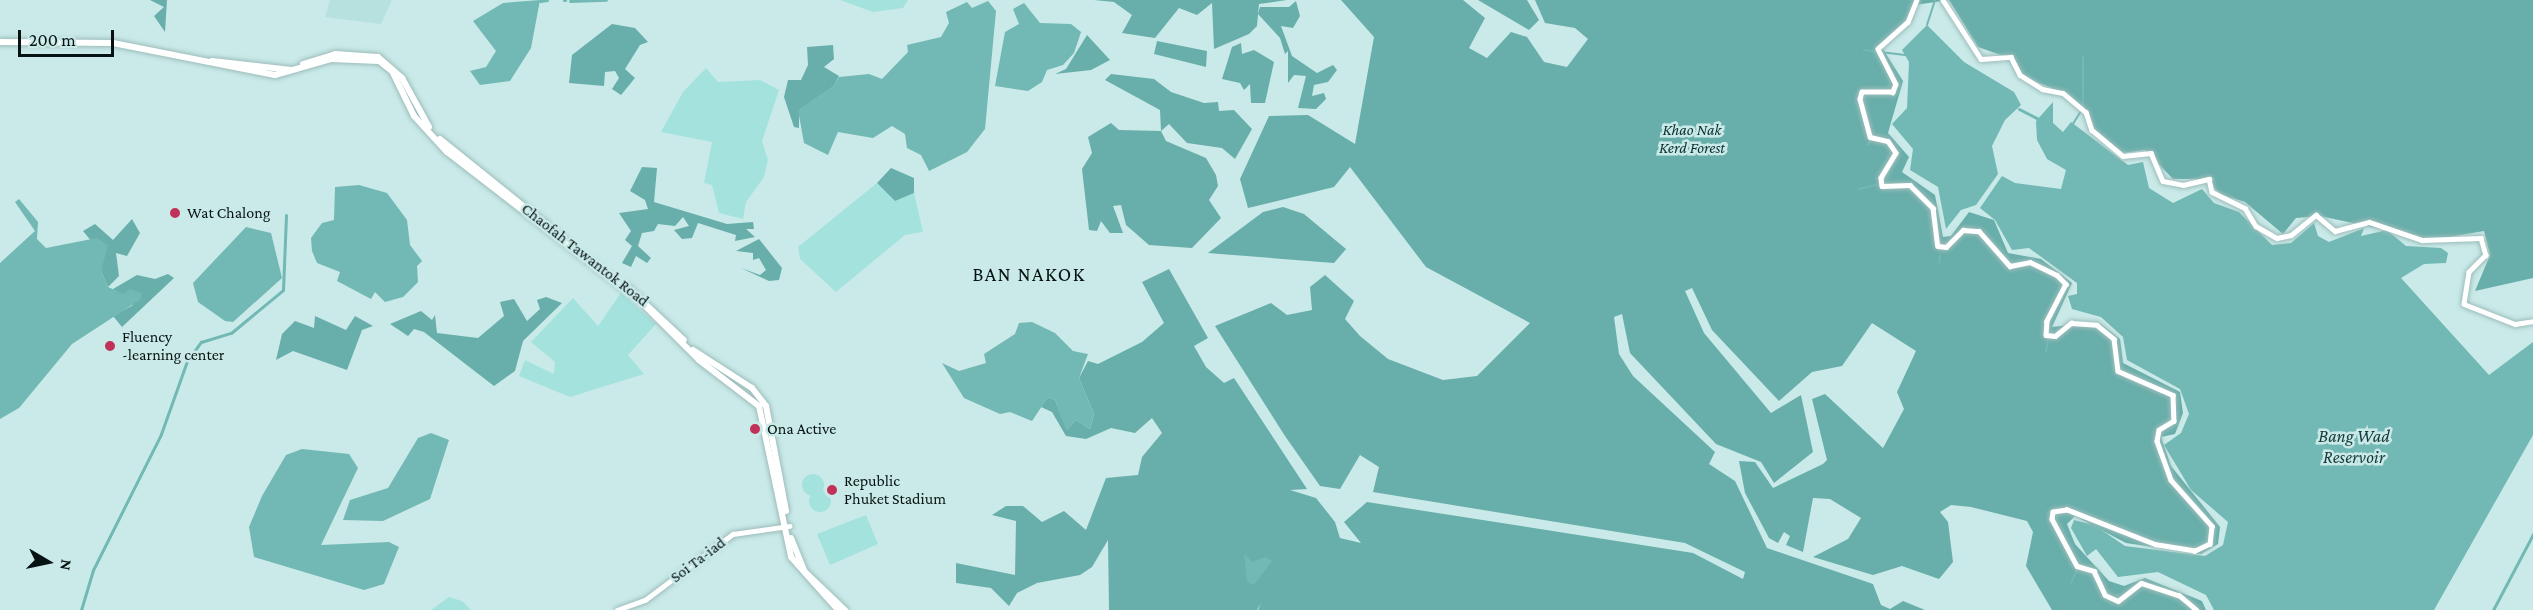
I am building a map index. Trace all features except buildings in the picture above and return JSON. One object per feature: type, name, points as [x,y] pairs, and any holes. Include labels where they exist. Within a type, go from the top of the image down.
[{"type":"main road","name":"Chaofah Tawantok Road","points":[[0,42],[114,43],[243,68],[286,71],[354,52],[393,66],[427,125],[477,172],[643,297],[694,350],[757,393],[772,425],[787,527],[801,574],[838,610]]},
{"type":"main road","name":"Chaofah Tawantok Road","points":[[787,527],[804,571],[845,610]]},
{"type":"street","points":[[1917,0],[1908,22],[1878,49],[1896,84],[1893,92],[1862,92],[1860,99],[1870,137],[1888,141],[1896,153],[1881,177],[1882,186],[1910,185],[1933,208],[1938,246],[1946,247],[1963,230],[1979,231],[2010,266],[2030,262],[2057,275],[2066,284],[2047,321],[2046,335],[2055,336],[2071,323],[2097,325],[2114,339],[2118,371],[2173,395],[2174,421],[2159,430],[2157,441],[2171,480],[2212,526],[2210,544],[2195,551],[2156,545],[2067,510],[2053,512],[2052,519],[2077,566],[2094,571],[2105,596],[2118,601],[2140,583],[2179,596],[2197,610]]},
{"type":"street","points":[[1943,0],[1981,59],[2011,57],[2020,75],[2042,89],[2063,93],[2086,112],[2092,130],[2123,156],[2151,153],[2163,181],[2183,185],[2209,179],[2212,192],[2245,208],[2256,226],[2277,238],[2290,236],[2316,215],[2335,231],[2369,222],[2422,240],[2481,238],[2486,255],[2469,272],[2464,304],[2515,324],[2533,321]]},
{"type":"street","name":"Soi Ta-iad","points":[[617,610],[645,600],[734,534],[787,527]]},
{"type":"shaded area","points":[[330,0],[392,0],[381,24],[325,17]]},
{"type":"shaded area","points":[[840,0],[908,0],[903,8],[873,12]]},
{"type":"shaded area","points":[[706,68],[718,82],[760,80],[779,90],[762,141],[768,160],[764,177],[746,202],[743,219],[719,213],[712,185],[704,183],[712,142],[661,132],[683,92]]},
{"type":"shaded area","points":[[877,183],[895,201],[914,193],[923,232],[905,235],[836,292],[800,259],[798,247]]},
{"type":"shaded area","points":[[621,293],[656,324],[628,355],[644,374],[570,397],[519,376],[525,360],[554,374],[555,362],[531,342],[573,298],[598,326]]},
{"type":"shaded area","points":[[813,474],[821,477],[824,485],[821,493],[813,496],[805,493],[802,485],[805,477]]},
{"type":"shaded area","points":[[820,490],[828,493],[831,501],[828,509],[820,512],[812,509],[809,501],[812,493]]},
{"type":"shaded area","points":[[866,515],[878,544],[830,565],[817,534]]},
{"type":"shaded area","points":[[449,597],[462,601],[471,610],[431,610]]},
{"type":"green space","points":[[150,0],[167,0],[165,32],[154,16],[164,7]]},
{"type":"green space","points":[[1094,0],[1287,0],[1259,4],[1257,26],[1249,34],[1214,49],[1212,3],[1197,15],[1179,8],[1155,38],[1122,33],[1132,15],[1114,2]]},
{"type":"green space","name":"Khao Nak Kerd Forest","points":[[1341,0],[1463,0],[1485,18],[1469,48],[1487,58],[1511,32],[1527,37],[1544,62],[1567,67],[1588,39],[1575,28],[1545,23],[1535,0],[1949,0],[1915,5],[1910,19],[1881,46],[1903,81],[1888,133],[1909,157],[1902,172],[1935,195],[1943,237],[1951,236],[1969,212],[1994,220],[2008,253],[2041,259],[2072,283],[2052,327],[2098,322],[2120,339],[2123,363],[2180,392],[2183,413],[2175,434],[2161,437],[2171,466],[2220,527],[2218,544],[2201,554],[2126,543],[2075,516],[2067,524],[2075,544],[2109,581],[2124,586],[2145,578],[2202,601],[2206,610],[2052,610],[2026,566],[2033,532],[2027,521],[1971,507],[1951,505],[1940,512],[1948,522],[1953,562],[1939,579],[1902,566],[1873,575],[1813,557],[1848,539],[1861,518],[1830,499],[1813,498],[1803,552],[1786,545],[1790,536],[1784,532],[1778,543],[1769,538],[1745,493],[1739,461],[1755,462],[1773,488],[1823,464],[1827,460],[1812,399],[1825,394],[1883,448],[1904,409],[1897,392],[1916,351],[1872,323],[1842,366],[1812,372],[1779,401],[1712,330],[1692,288],[1685,291],[1704,333],[1771,413],[1801,395],[1813,452],[1774,483],[1761,462],[1716,444],[1630,353],[1622,314],[1614,317],[1619,354],[1633,376],[1715,452],[1709,464],[1735,481],[1767,548],[1873,584],[1881,605],[1890,609],[1903,601],[1925,610],[1258,610],[1261,603],[1257,610],[1109,610],[1108,540],[1092,567],[1080,575],[1037,583],[1017,593],[1009,606],[991,588],[956,583],[956,563],[1015,575],[1016,521],[992,515],[1006,506],[1023,506],[1042,522],[1064,511],[1086,530],[1106,478],[1138,475],[1142,457],[1162,433],[1152,418],[1135,433],[1111,428],[1086,439],[1066,436],[1052,412],[1041,407],[1048,397],[1055,400],[1067,430],[1076,420],[1090,429],[1094,414],[1079,378],[1088,361],[1098,364],[1142,342],[1164,323],[1142,282],[1169,269],[1208,338],[1194,346],[1206,367],[1224,383],[1234,378],[1307,489],[1290,490],[1316,498],[1335,522],[1340,538],[1361,543],[1344,522],[1367,502],[1693,553],[1743,579],[1745,572],[1685,543],[1373,492],[1379,467],[1360,455],[1340,489],[1320,486],[1285,436],[1215,326],[1271,303],[1287,315],[1312,310],[1310,287],[1325,275],[1354,301],[1345,319],[1360,336],[1388,359],[1443,380],[1477,376],[1530,323],[1426,267],[1350,167],[1334,187],[1248,208],[1240,179],[1269,116],[1308,115],[1355,144],[1374,37]]},
{"type":"green space","points":[[1478,0],[1527,0],[1539,20],[1529,30]]},
{"type":"green space","points":[[1949,0],[2533,0],[2533,278],[2475,291],[2490,255],[2484,231],[2432,240],[2320,216],[2296,218],[2283,234],[2245,202],[2222,195],[2204,179],[2173,179],[2145,150],[2123,153],[2091,129],[2083,109],[2063,93],[2020,75],[2015,60],[1978,47]]},
{"type":"green space","points":[[1296,1],[1300,16],[1293,28],[1281,26],[1292,56],[1317,73],[1333,65],[1337,70],[1328,82],[1314,85],[1312,96],[1324,93],[1326,99],[1316,109],[1298,108],[1306,76],[1294,75],[1288,83],[1288,51],[1285,54],[1280,38],[1258,14],[1260,7],[1289,7]]},
{"type":"green space","points":[[612,24],[635,28],[648,42],[640,45],[625,69],[635,78],[621,95],[612,89],[619,78],[615,71],[605,72],[604,86],[569,83],[572,55]]},
{"type":"green space","points":[[1087,35],[1110,60],[1091,70],[1055,74],[1066,69]]},
{"type":"green space","points":[[1157,41],[1207,51],[1206,67],[1154,54]]},
{"type":"green space","points":[[1241,43],[1242,54],[1254,50],[1274,62],[1265,103],[1251,103],[1250,84],[1244,90],[1240,83],[1222,79],[1232,47]]},
{"type":"green space","points":[[833,45],[834,59],[824,67],[839,76],[834,86],[799,110],[799,128],[794,127],[784,97],[788,80],[801,80],[808,65],[807,47]]},
{"type":"green space","points":[[1111,74],[1154,79],[1171,92],[1204,103],[1218,102],[1219,111],[1234,110],[1252,129],[1235,159],[1222,148],[1187,143],[1169,124],[1161,131],[1160,110],[1105,80]]},
{"type":"green space","points":[[1111,123],[1119,130],[1161,131],[1166,141],[1206,158],[1216,175],[1218,186],[1209,200],[1221,218],[1192,248],[1149,245],[1126,225],[1121,205],[1113,206],[1123,233],[1110,233],[1101,221],[1097,231],[1089,230],[1082,169],[1092,153],[1088,137]]},
{"type":"green space","points":[[642,167],[657,168],[654,202],[727,224],[753,222],[754,229],[746,229],[755,237],[735,241],[736,235],[698,223],[692,238],[682,239],[674,230],[689,226],[683,217],[675,226],[658,224],[654,231],[642,233],[638,246],[651,258],[647,263],[636,256],[631,267],[622,263],[632,246],[625,240],[631,231],[619,213],[648,209],[645,200],[630,191]]},
{"type":"green space","points":[[891,168],[914,178],[914,193],[895,201],[877,183]]},
{"type":"green space","points":[[1283,207],[1304,214],[1346,249],[1334,263],[1208,253],[1263,212]]},
{"type":"green space","points":[[132,219],[140,233],[127,256],[116,253],[119,276],[108,287],[101,271],[102,254],[83,231],[95,224],[113,240]]},
{"type":"green space","points":[[759,239],[782,268],[779,280],[769,281],[741,268],[760,275],[766,270],[759,258],[753,260],[753,253],[736,251]]},
{"type":"green space","points":[[168,274],[174,278],[122,327],[113,316],[133,305],[113,289],[137,275],[155,279]]},
{"type":"green space","points":[[546,297],[562,303],[523,341],[515,371],[494,386],[424,332],[414,329],[408,336],[390,324],[421,311],[432,320],[435,315],[437,333],[478,338],[504,316],[500,302],[514,299],[527,321],[540,309],[537,300]]},
{"type":"green space","points":[[315,316],[346,330],[355,316],[373,326],[362,330],[347,370],[293,351],[276,360],[282,334],[295,321],[314,328]]},
{"type":"water","points":[[540,0],[531,48],[510,81],[480,85],[470,71],[486,67],[496,51],[473,21],[503,3]]},
{"type":"water","points":[[988,1],[996,11],[985,129],[967,152],[929,171],[921,155],[907,148],[905,134],[892,126],[873,138],[838,132],[828,155],[804,143],[798,110],[834,86],[839,77],[869,74],[882,79],[908,52],[907,45],[941,37],[949,23],[946,12],[967,2],[972,8]]},
{"type":"water","points":[[1024,3],[1040,23],[1071,24],[1081,32],[1074,53],[1063,65],[1047,70],[1042,82],[1028,91],[995,86],[1005,32],[1019,24],[1013,9]]},
{"type":"water","points":[[1927,25],[1964,62],[2014,92],[2021,105],[2005,120],[1992,146],[1998,174],[1976,205],[1961,210],[1946,229],[1938,187],[1910,170],[1913,149],[1892,124],[1907,108],[1909,62],[1902,50]]},
{"type":"water","name":"Bang Wad Reservoir","points":[[2053,102],[2053,123],[2063,132],[2071,122],[2128,165],[2143,162],[2149,188],[2173,203],[2202,189],[2214,203],[2239,212],[2272,245],[2291,243],[2314,223],[2318,236],[2329,242],[2364,228],[2361,236],[2387,230],[2406,246],[2441,248],[2448,253],[2446,263],[2424,264],[2401,278],[2489,375],[2533,342],[2533,435],[2434,610],[2214,610],[2206,595],[2158,572],[2118,577],[2096,549],[2087,556],[2071,528],[2074,520],[2094,525],[2125,546],[2205,556],[2223,545],[2228,522],[2191,490],[2164,445],[2181,433],[2189,414],[2180,389],[2127,360],[2123,337],[2101,317],[2072,309],[2068,296],[2077,294],[2077,283],[2029,248],[2012,250],[1995,220],[1980,208],[2002,176],[2015,183],[2061,189],[2066,170],[2047,159],[2037,140],[2036,121]]},
{"type":"water","points":[[359,185],[387,193],[407,220],[410,245],[422,261],[417,266],[418,282],[403,297],[385,302],[375,292],[371,299],[337,281],[340,272],[317,263],[312,251],[311,238],[322,223],[334,220],[335,187]]},
{"type":"water","points":[[19,199],[38,222],[37,239],[46,248],[97,238],[108,245],[101,271],[108,287],[124,294],[130,289],[141,293],[141,299],[72,344],[19,408],[0,419],[0,263],[35,231],[15,202]]},
{"type":"water","points":[[246,227],[271,233],[282,278],[233,322],[225,321],[198,302],[193,283]]},
{"type":"water","points":[[1032,322],[1055,333],[1073,351],[1088,354],[1079,378],[1094,414],[1090,429],[1076,420],[1067,431],[1055,400],[1048,397],[1032,421],[1010,412],[1000,414],[964,398],[942,363],[959,371],[986,363],[984,354],[1015,334],[1019,323]]},
{"type":"water","points":[[431,433],[449,440],[430,499],[383,521],[343,520],[350,500],[388,488],[418,438]]},
{"type":"water","points":[[302,449],[349,454],[358,468],[321,545],[389,542],[399,547],[384,584],[364,590],[254,557],[249,527],[262,496],[286,455]]},
{"type":"water","points":[[1244,554],[1252,562],[1265,557],[1272,561],[1254,585],[1247,582]]},
{"type":"waterway","points":[[540,1],[547,0]]},
{"type":"waterway","points":[[570,1],[606,0]]},
{"type":"waterway","points":[[1927,25],[1935,0]]},
{"type":"waterway","points":[[1864,50],[1905,55]]},
{"type":"waterway","points":[[2083,57],[2083,107]]},
{"type":"waterway","points":[[2019,109],[2037,118]]},
{"type":"waterway","points":[[2073,124],[2081,111]]},
{"type":"waterway","points":[[1867,145],[1870,142]]},
{"type":"waterway","points":[[1859,189],[1876,185]]},
{"type":"waterway","points":[[81,610],[93,570],[161,434],[187,361],[201,342],[231,333],[283,290],[286,215]]},
{"type":"waterway","points":[[1939,263],[1940,256]]},
{"type":"waterway","points":[[2046,352],[2048,341]]},
{"type":"waterway","points":[[2493,610],[2533,534]]},
{"type":"waterway","points":[[2071,583],[2077,570]]},
{"type":"place","name":"Wat Chalong","points":[[175,213]]},
{"type":"place","name":"Fluency -learning center","points":[[110,346]]},
{"type":"place","name":"Ona Active","points":[[755,429]]},
{"type":"place","name":"Republic Phuket Stadium","points":[[832,490]]},
{"type":"district","name":"BAN NAKOK","points":[[1029,274]]}]
